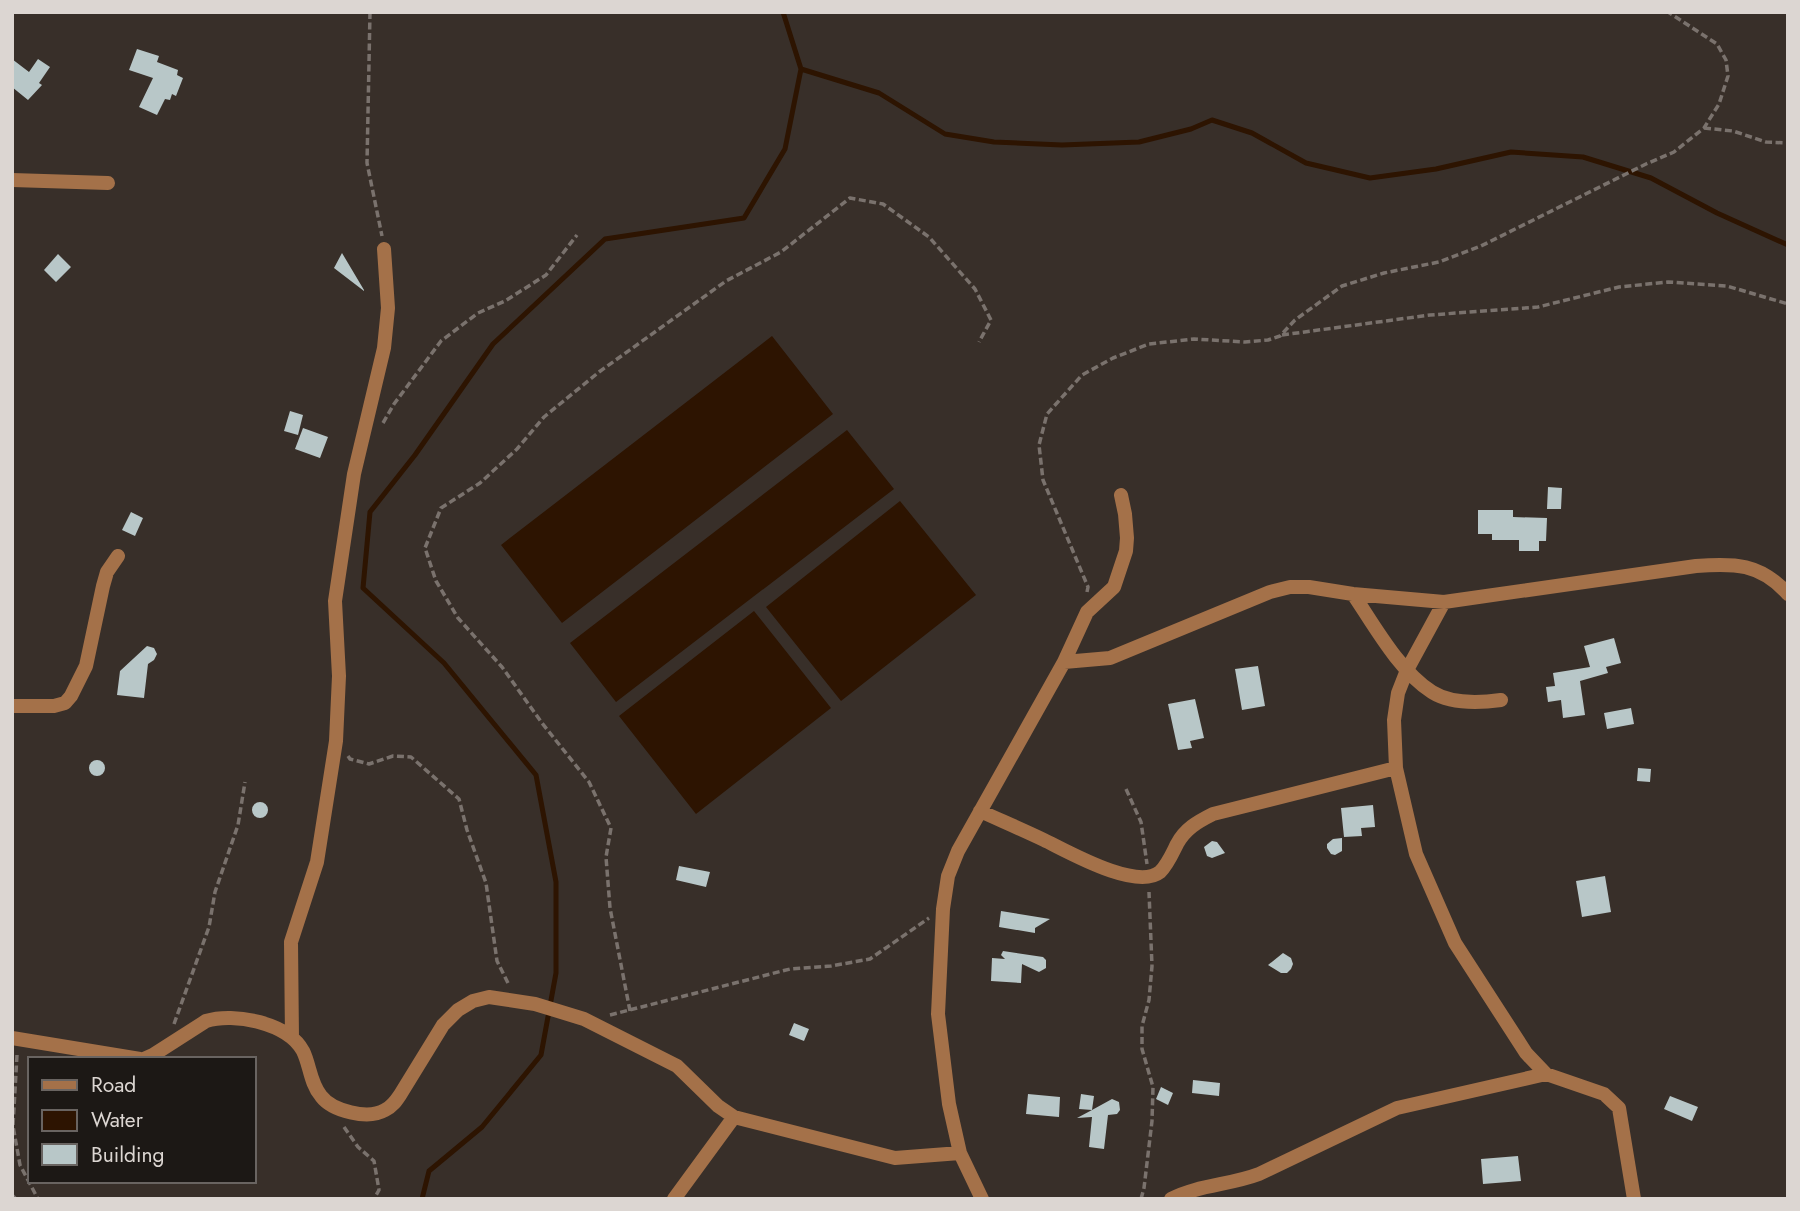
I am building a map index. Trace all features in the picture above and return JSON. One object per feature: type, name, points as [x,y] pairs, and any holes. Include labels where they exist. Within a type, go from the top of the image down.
[{"type":"street","points":[[12,180],[108,183]]},
{"type":"street","points":[[292,1038],[291,942],[317,862],[336,741],[339,676],[335,601],[354,474],[384,348],[388,308],[384,249]]},
{"type":"street","points":[[982,1199],[960,1153],[949,1104],[938,1014],[943,909],[948,876],[1064,662],[1087,612],[1114,587],[1126,551],[1125,514],[1121,495]]},
{"type":"street","points":[[12,706],[54,706],[65,703],[71,696],[86,666],[107,572],[118,556]]},
{"type":"street","points":[[1064,662],[1111,658],[1270,592],[1290,587],[1309,586],[1353,594],[1444,602],[1696,566],[1731,564],[1757,570],[1779,584],[1788,594]]},
{"type":"street","points":[[1353,594],[1408,670],[1433,693],[1461,702],[1501,699]]},
{"type":"street","points":[[1444,602],[1398,693],[1394,720],[1396,768],[1416,854],[1455,943],[1526,1053],[1546,1074],[1604,1094],[1619,1108],[1634,1199]]},
{"type":"street","points":[[981,811],[1076,857],[1130,875],[1149,876],[1158,873],[1169,861],[1178,842],[1192,824],[1213,814],[1396,768]]},
{"type":"street","points":[[148,1057],[215,1018],[251,1020],[266,1024],[292,1038],[304,1055],[315,1087],[331,1106],[364,1115],[384,1111],[400,1095],[443,1025],[458,1010],[482,998],[516,1001],[565,1011],[677,1066],[718,1106],[734,1117],[895,1158],[960,1153]]},
{"type":"street","points":[[15,1038],[130,1057]]},
{"type":"street","points":[[1171,1199],[1250,1177],[1397,1108],[1546,1074]]},
{"type":"street","points":[[674,1199],[734,1117]]},
{"type":"path","points":[[370,12],[367,163],[384,249]]},
{"type":"path","points":[[1280,335],[1295,320],[1342,286],[1384,273],[1439,262],[1481,246],[1674,152],[1704,128],[1719,104],[1728,76],[1726,60],[1717,44],[1668,12]]},
{"type":"path","points":[[1704,128],[1733,131],[1766,142],[1788,143]]},
{"type":"path","points":[[630,1011],[610,908],[606,857],[611,828],[589,782],[502,667],[458,618],[436,581],[425,548],[441,508],[480,484],[517,449],[544,417],[599,372],[726,281],[781,252],[850,198],[883,205],[929,237],[975,289],[991,320],[979,342]]},
{"type":"path","points":[[380,427],[441,341],[478,313],[505,302],[545,275],[577,235]]},
{"type":"path","points":[[1087,612],[1088,587],[1043,480],[1039,446],[1047,414],[1082,375],[1113,358],[1149,344],[1194,338],[1245,342],[1268,340],[1280,335],[1442,314],[1538,307],[1619,287],[1668,282],[1727,286],[1788,304]]},
{"type":"path","points":[[336,741],[350,759],[369,764],[393,756],[411,757],[459,799],[486,883],[497,961],[516,1001]]},
{"type":"path","points":[[166,1045],[209,927],[215,892],[238,825],[245,782]]},
{"type":"path","points":[[1126,789],[1141,822],[1149,876],[1152,966],[1149,1000],[1142,1026],[1142,1049],[1153,1087],[1152,1121],[1141,1199]]},
{"type":"path","points":[[584,1019],[630,1011],[790,969],[831,966],[870,959],[943,909]]},
{"type":"path","points":[[15,1038],[13,1126],[20,1166],[28,1181]]},
{"type":"path","points":[[331,1106],[358,1147],[374,1161],[379,1190],[374,1199]]},
{"type":"path","points":[[29,1183],[38,1199]]},
{"type":"water","points":[[772,336],[833,414],[562,623],[501,545]]},
{"type":"water","points":[[847,430],[894,489],[616,702],[570,643]]},
{"type":"water","points":[[900,501],[976,595],[841,701],[766,607]]},
{"type":"water","points":[[754,611],[831,708],[696,814],[619,716]]},
{"type":"building","points":[[137,49],[159,56],[157,62],[178,70],[177,75],[183,78],[176,96],[172,94],[170,100],[165,99],[157,115],[139,107],[153,78],[129,70]]},
{"type":"building","points":[[12,59],[29,72],[38,59],[50,67],[39,83],[42,85],[28,100],[12,87]]},
{"type":"building","points":[[342,253],[364,290],[364,291],[334,268]]},
{"type":"building","points":[[58,254],[71,267],[56,282],[44,270]]},
{"type":"building","points":[[290,411],[303,415],[298,435],[284,431]]},
{"type":"building","points":[[303,428],[328,437],[320,458],[295,449]]},
{"type":"building","points":[[1548,487],[1562,488],[1561,509],[1547,509]]},
{"type":"building","points":[[1478,510],[1513,510],[1513,517],[1547,518],[1546,541],[1539,541],[1539,551],[1519,551],[1519,540],[1492,540],[1492,534],[1478,534]]},
{"type":"building","points":[[131,512],[143,518],[135,536],[122,530]]},
{"type":"building","points":[[1614,638],[1621,663],[1606,667],[1608,673],[1580,681],[1585,715],[1563,718],[1561,700],[1548,702],[1546,687],[1555,686],[1553,673],[1590,667],[1584,646]]},
{"type":"building","points":[[147,646],[154,648],[157,654],[148,664],[144,698],[117,695],[120,671]]},
{"type":"building","points":[[1258,666],[1265,706],[1242,710],[1235,669]]},
{"type":"building","points":[[1195,699],[1204,738],[1190,741],[1192,748],[1178,750],[1168,704]]},
{"type":"building","points":[[1631,708],[1634,724],[1607,729],[1604,713]]},
{"type":"building","points":[[94,760],[100,760],[105,768],[103,774],[94,776],[89,771],[89,765]]},
{"type":"building","points":[[1638,768],[1651,769],[1650,782],[1637,781]]},
{"type":"building","points":[[257,802],[263,802],[268,810],[266,816],[257,818],[252,813],[252,807]]},
{"type":"building","points":[[1373,805],[1375,827],[1361,828],[1362,836],[1344,837],[1341,808]]},
{"type":"building","points":[[1342,838],[1342,851],[1331,854],[1327,844],[1333,839]]},
{"type":"building","points":[[1212,841],[1217,842],[1225,853],[1212,858],[1207,856],[1204,847]]},
{"type":"building","points":[[679,866],[710,872],[706,887],[676,880]]},
{"type":"building","points":[[1605,876],[1611,912],[1582,917],[1576,881]]},
{"type":"building","points":[[1001,911],[1050,919],[1035,928],[1035,933],[999,927]]},
{"type":"building","points":[[1003,951],[1043,957],[1046,960],[1046,968],[1039,972],[1022,964],[1021,983],[991,981],[992,958],[1005,959],[1001,955]]},
{"type":"building","points":[[1283,953],[1291,958],[1293,964],[1287,973],[1281,973],[1268,965]]},
{"type":"building","points":[[794,1023],[809,1029],[804,1041],[789,1035]]},
{"type":"building","points":[[1193,1080],[1220,1083],[1219,1096],[1192,1093]]},
{"type":"building","points":[[1161,1087],[1173,1093],[1168,1105],[1156,1099]]},
{"type":"building","points":[[1028,1094],[1060,1097],[1059,1117],[1026,1114]]},
{"type":"building","points":[[1081,1094],[1094,1096],[1092,1110],[1079,1109]]},
{"type":"building","points":[[1670,1096],[1698,1107],[1692,1121],[1664,1109]]},
{"type":"building","points":[[1112,1099],[1119,1102],[1120,1110],[1117,1114],[1108,1115],[1104,1149],[1089,1147],[1092,1117],[1077,1118]]},
{"type":"building","points":[[1518,1156],[1521,1181],[1483,1184],[1481,1159]]},
{"type":"waterway","points":[[422,1199],[429,1171],[482,1127],[541,1055],[556,973],[556,882],[536,775],[444,663],[363,588],[370,512],[415,455],[493,344],[605,239],[744,218],[785,149],[801,69],[783,12]]},
{"type":"waterway","points":[[801,69],[879,93],[945,134],[994,142],[1062,145],[1139,142],[1191,129],[1212,120],[1252,133],[1306,163],[1370,178],[1436,169],[1511,152],[1583,157],[1651,178],[1717,213],[1788,245]]}]
